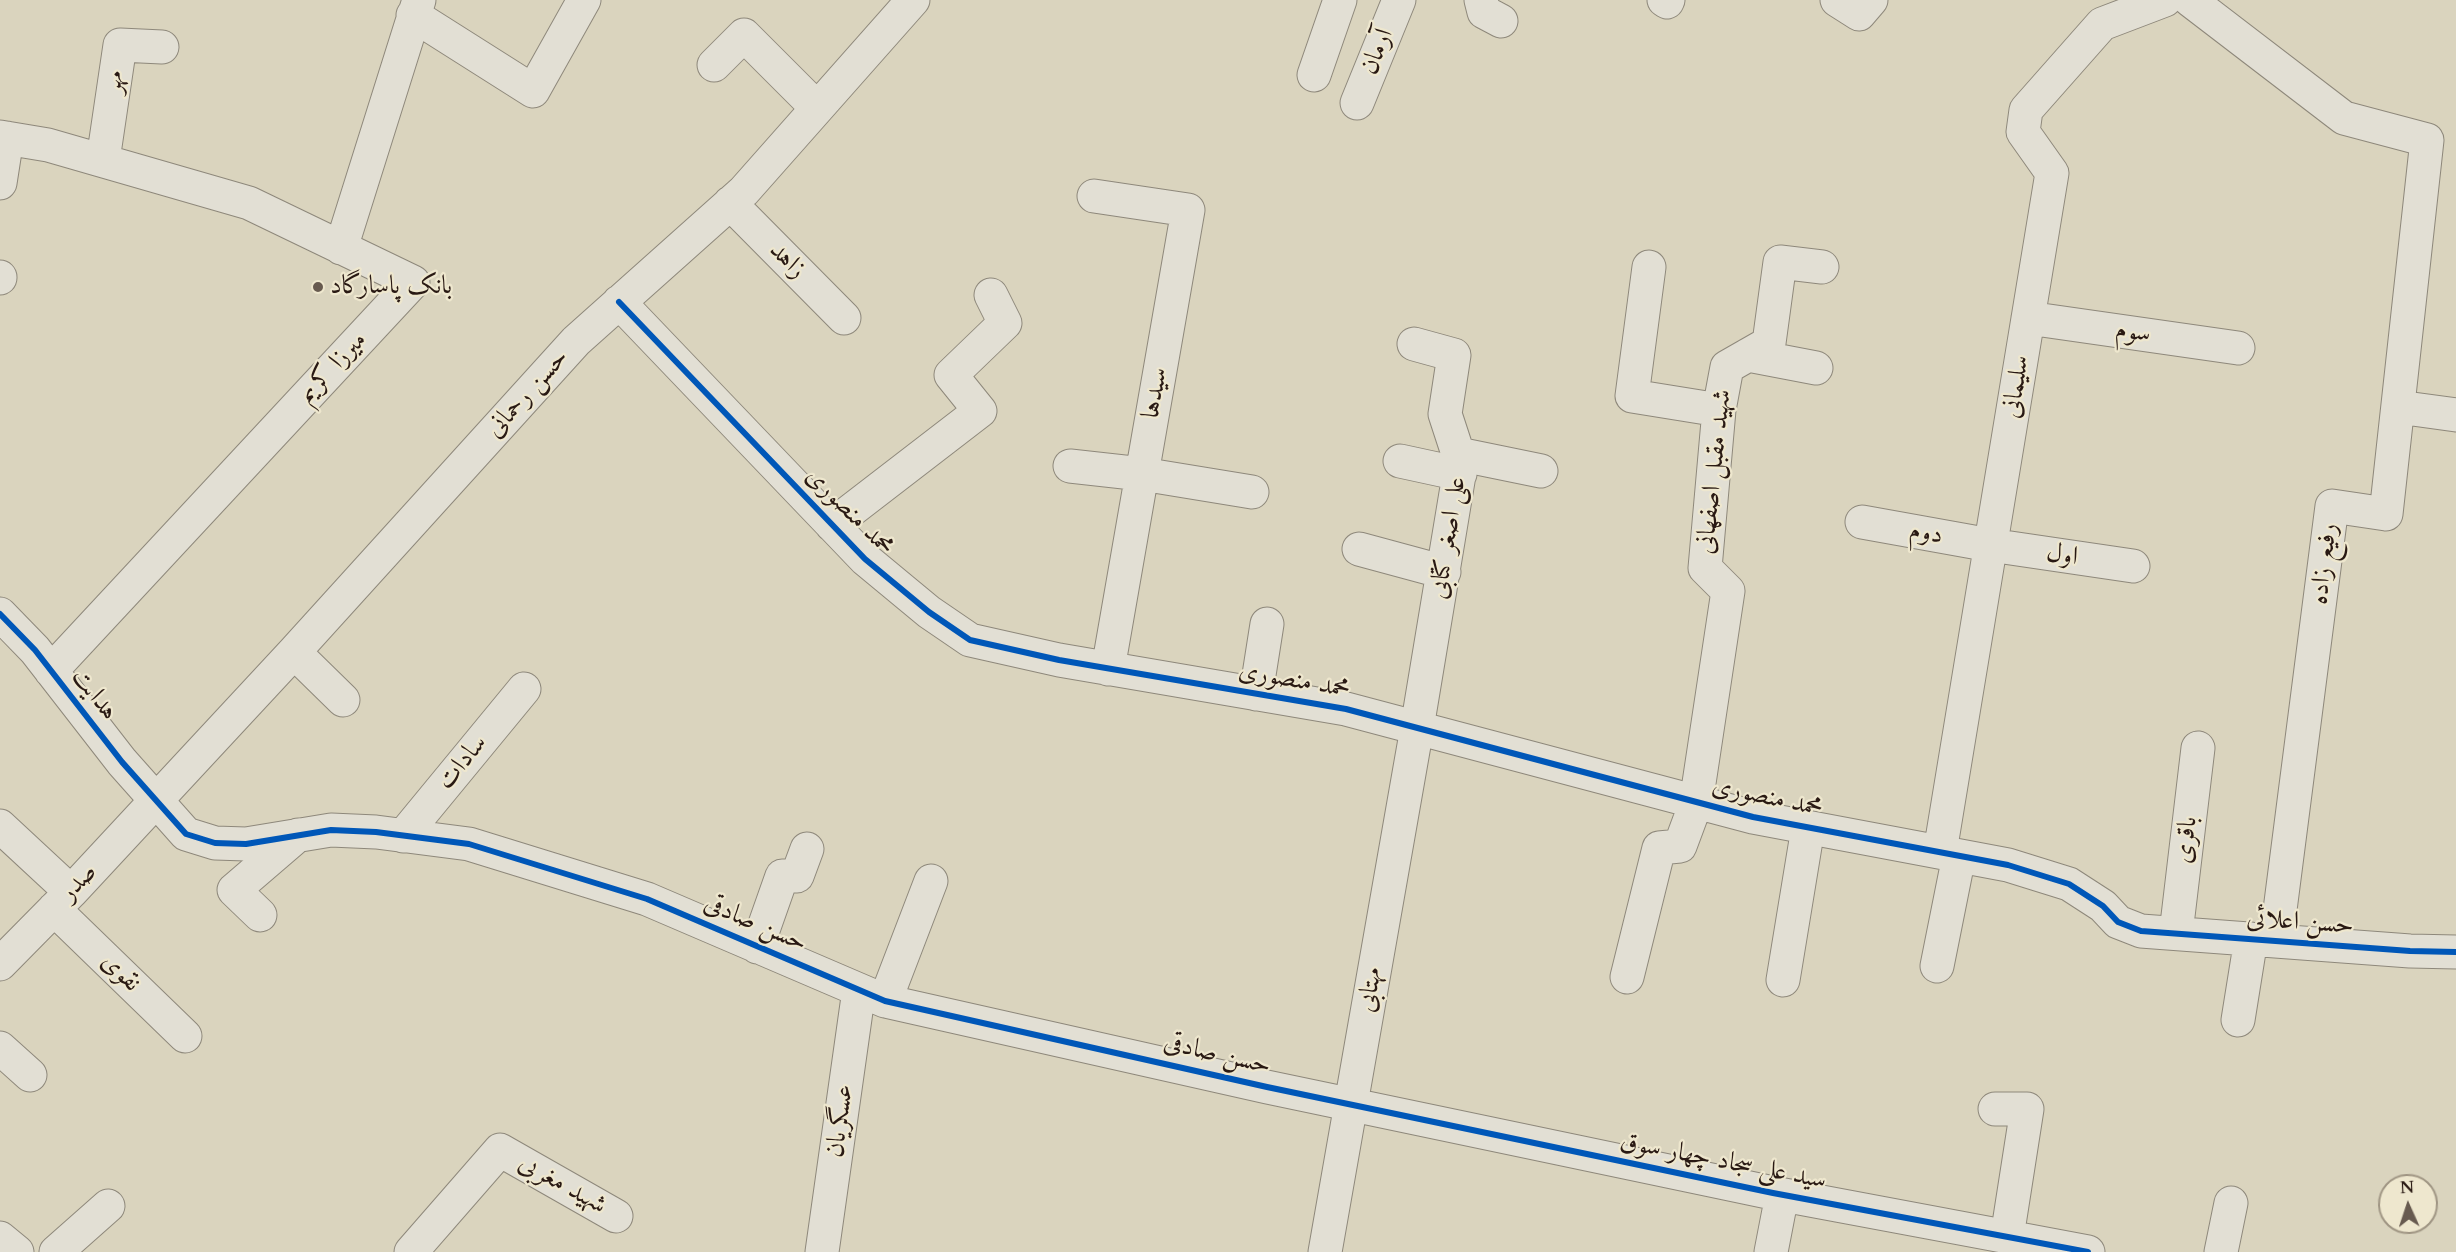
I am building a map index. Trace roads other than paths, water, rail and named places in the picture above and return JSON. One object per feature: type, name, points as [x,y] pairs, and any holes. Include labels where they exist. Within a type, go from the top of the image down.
[{"type":"street","points":[[341,248],[416,7],[533,91],[584,0]]},
{"type":"street","name":"حسن رحمانی","points":[[156,801],[576,341],[744,191],[913,0]]},
{"type":"street","points":[[1314,75],[1340,0]]},
{"type":"street","name":"آرمان","points":[[1357,103],[1399,0]]},
{"type":"street","points":[[1664,0],[1667,2],[1668,0]]},
{"type":"street","name":"سلیمانی","points":[[1937,966],[1949,854],[1990,545],[2052,173],[2023,132],[2026,110],[2102,24],[2165,0]]},
{"type":"street","name":"رفیع زاده","points":[[2190,0],[2344,118],[2427,140],[2386,514],[2332,506],[2263,940]]},
{"type":"street","points":[[714,65],[744,35],[817,108]]},
{"type":"street","name":"مهر","points":[[103,160],[120,45],[162,47]]},
{"type":"street","points":[[0,183],[4,137]]},
{"type":"street","name":"میرزا کریم","points":[[4,137],[48,145],[249,203],[413,282],[51,671]]},
{"type":"street","name":"سیدها","points":[[1094,196],[1188,210],[1108,669]]},
{"type":"street","name":"زاهد","points":[[730,203],[844,318]]},
{"type":"street","name":"شهید مقبل اصفهانی","points":[[1696,802],[1728,591],[1705,568],[1719,410],[1727,366],[1769,343],[1780,262],[1822,267]]},
{"type":"street","points":[[1649,267],[1632,396],[1719,410]]},
{"type":"street","points":[[832,525],[980,411],[951,375],[1005,323],[991,295]]},
{"type":"street","name":"محمد منصوری","points":[[619,302],[874,567],[929,612],[970,640],[1108,669],[1346,710],[1753,817],[2008,865],[2069,884],[2103,906],[2118,922],[2141,931]]},
{"type":"street","name":"سوم","points":[[2028,318],[2238,348]]},
{"type":"street","name":"علی اصغر کتابی","points":[[1414,344],[1454,355],[1445,414],[1459,464],[1418,729]]},
{"type":"street","points":[[1748,355],[1816,368]]},
{"type":"street","points":[[2398,407],[2456,415]]},
{"type":"street","points":[[1400,461],[1541,471]]},
{"type":"street","points":[[1071,466],[1142,474],[1252,492]]},
{"type":"street","name":"دوم","points":[[1862,522],[1990,545]]},
{"type":"street","name":"اول","points":[[1990,545],[2133,566]]},
{"type":"street","points":[[1359,549],[1444,572]]},
{"type":"street","name":"هدایت","points":[[0,614],[35,650],[122,762],[156,801]]},
{"type":"street","points":[[1256,694],[1267,624]]},
{"type":"street","points":[[294,652],[343,700]]},
{"type":"street","name":"سادات","points":[[403,836],[524,689]]},
{"type":"street","name":"مهتابی","points":[[1325,1252],[1418,729]]},
{"type":"street","name":"باقری","points":[[2176,933],[2198,748]]},
{"type":"street","name":"حسن صادقی","points":[[156,801],[186,834],[215,843],[246,844],[332,830],[469,844],[647,899],[872,996],[1350,1104]]},
{"type":"street","name":"صدر","points":[[0,964],[63,901],[156,801]]},
{"type":"street","points":[[1627,977],[1659,848],[1680,846],[1696,802]]},
{"type":"street","name":"نقوی","points":[[0,826],[63,901],[185,1036]]},
{"type":"street","points":[[1783,980],[1808,828]]},
{"type":"street","points":[[260,915],[234,890],[298,835]]},
{"type":"street","points":[[757,947],[782,876],[797,876],[807,849]]},
{"type":"street","name":"عسگریان","points":[[822,1252],[872,996],[931,881]]},
{"type":"street","name":"حسن اعلائی","points":[[2141,931],[2410,951],[2456,951]]},
{"type":"street","points":[[2238,1020],[2263,940]]},
{"type":"street","points":[[0,1048],[30,1075]]},
{"type":"street","name":"سید علی سجاد چهار سوق","points":[[1350,1104],[1782,1194],[2088,1252]]},
{"type":"street","points":[[1995,1109],[2027,1109],[2007,1237]]},
{"type":"street","name":"شهید مغربی","points":[[411,1252],[500,1150],[616,1216]]},
{"type":"street","points":[[1771,1252],[1782,1194]]},
{"type":"street","points":[[2221,1252],[2230,1203]]},
{"type":"street","points":[[56,1252],[108,1206]]},
{"type":"street","points":[[0,1238],[16,1252]]},
{"type":"place","name":"بانک پاسارگاد","points":[[318,287]]}]
